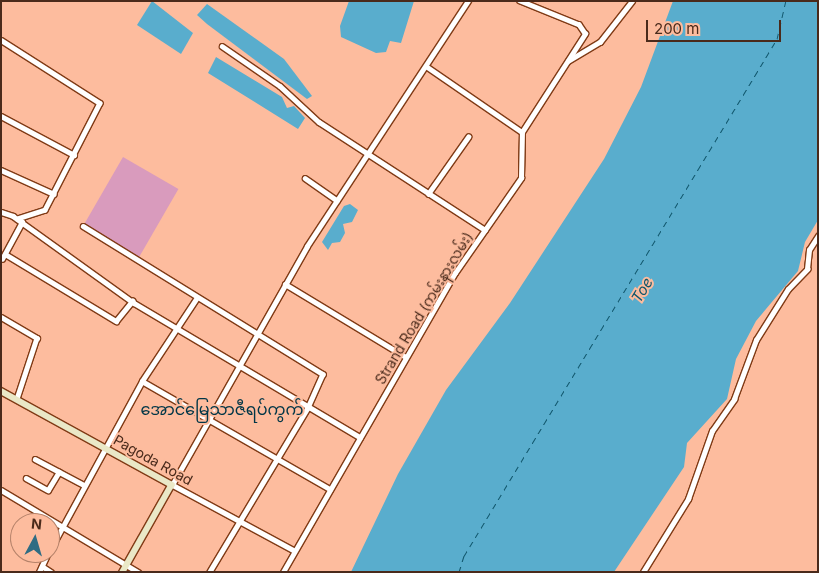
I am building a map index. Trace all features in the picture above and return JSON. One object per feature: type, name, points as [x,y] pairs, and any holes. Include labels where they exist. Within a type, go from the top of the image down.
[{"type":"main road","name":"Pagoda Road","points":[[1,391],[172,485]]},
{"type":"main road","points":[[123,572],[172,485]]},
{"type":"street","points":[[172,485],[285,284],[337,200],[468,1]]},
{"type":"street","points":[[426,66],[522,132],[567,62],[584,31],[520,1]]},
{"type":"street","points":[[567,62],[600,42],[632,1]]},
{"type":"street","points":[[1,40],[99,101],[74,155],[42,213],[17,219]]},
{"type":"street","points":[[222,46],[367,155],[484,230]]},
{"type":"street","points":[[1,116],[74,155]]},
{"type":"street","name":"Strand Road (ကမ်းနားလမ်း)","points":[[283,572],[406,357],[484,230],[521,178],[522,132]]},
{"type":"street","points":[[428,194],[468,137]]},
{"type":"street","points":[[1,170],[54,194]]},
{"type":"street","points":[[305,178],[337,200]]},
{"type":"street","points":[[1,212],[22,222],[132,301],[238,367],[360,437]]},
{"type":"street","points":[[2,259],[22,222]]},
{"type":"street","points":[[82,226],[256,336],[323,374],[308,408],[242,523],[210,572]]},
{"type":"street","points":[[643,572],[688,499],[712,431],[732,404],[756,340],[807,268],[809,250],[818,236]]},
{"type":"street","points":[[5,254],[116,321],[132,301]]},
{"type":"street","points":[[285,284],[406,357]]},
{"type":"street","points":[[60,529],[142,381],[196,299]]},
{"type":"street","points":[[1,317],[37,338],[16,399]]},
{"type":"street","points":[[142,381],[330,490]]},
{"type":"street","points":[[36,459],[84,485]]},
{"type":"street","points":[[26,478],[48,490],[59,472]]},
{"type":"street","name":"Pagoda Road","points":[[172,485],[294,551]]},
{"type":"street","points":[[1,490],[138,572]]},
{"type":"street","points":[[39,572],[43,563]]},
{"type":"street","points":[[42,566],[51,572]]},
{"type":"shaded area","points":[[123,157],[178,189],[138,258],[83,226]]},
{"type":"water","points":[[152,1],[193,33],[181,54],[137,25]]},
{"type":"water","points":[[349,1],[414,1],[401,43],[390,41],[386,52],[376,53],[341,37],[340,26]]},
{"type":"water","name":"Toe","points":[[673,1],[818,1],[818,220],[805,242],[798,271],[756,321],[736,359],[727,399],[687,443],[684,467],[614,572],[351,572],[398,474],[446,390],[510,303],[604,159],[641,87]]},
{"type":"water","points":[[207,4],[284,59],[312,96],[307,99],[207,24],[197,15]]},
{"type":"water","points":[[216,57],[282,97],[287,108],[294,106],[305,118],[298,129],[208,73]]},
{"type":"water","points":[[350,204],[358,210],[352,222],[343,224],[345,233],[340,242],[332,243],[328,250],[322,242],[344,206]]},
{"type":"ferry route","points":[[459,572],[464,556],[777,39],[786,1]]},
{"type":"district","name":"အောင်မြေသာဇီရပ်ကွက်","points":[[222,409]]}]
